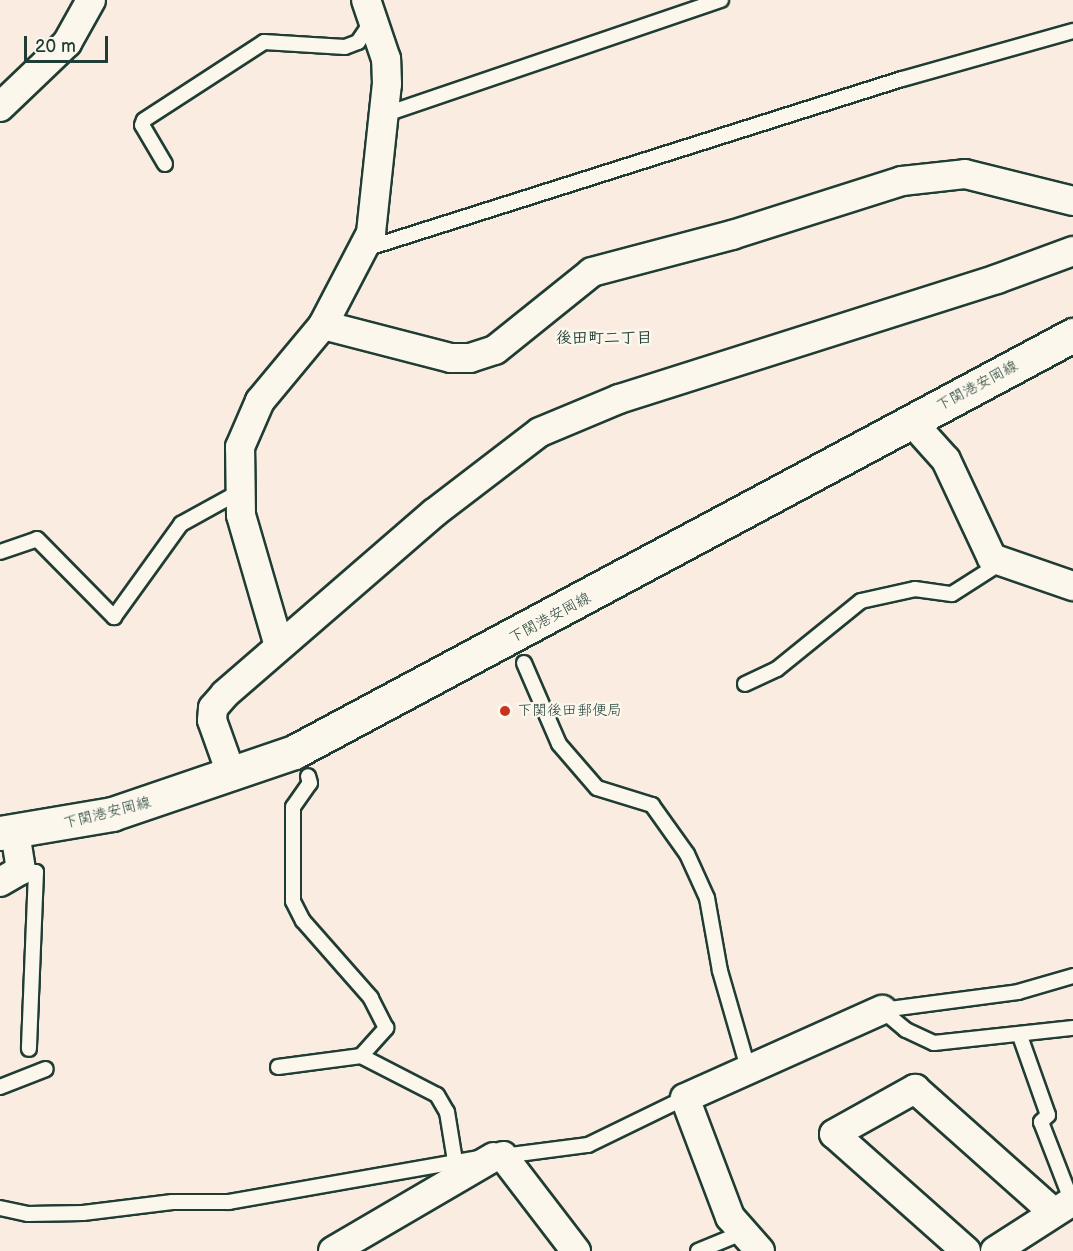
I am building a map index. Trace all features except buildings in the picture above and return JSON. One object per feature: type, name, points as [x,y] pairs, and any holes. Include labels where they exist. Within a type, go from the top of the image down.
[{"type":"main road","name":"下関港安岡線","points":[[7,832],[112,814],[232,776],[294,752],[414,691],[1073,335]]},
{"type":"street","points":[[0,107],[67,43],[91,0]]},
{"type":"street","points":[[279,646],[241,515],[240,447],[248,421],[323,325],[365,249],[375,209],[386,59],[370,9]]},
{"type":"street","points":[[323,325],[451,358],[470,358],[495,350],[592,272],[732,235],[902,181],[966,174],[1073,201]]},
{"type":"street","points":[[232,776],[215,732],[213,708],[279,646],[434,513],[540,432],[619,399],[997,279],[1073,251]]},
{"type":"street","points":[[912,421],[946,460],[992,558],[999,564],[1073,586]]},
{"type":"street","points":[[7,832],[10,876]]},
{"type":"street","points":[[749,1243],[730,1218],[685,1098],[882,1010]]},
{"type":"street","points":[[966,1251],[834,1134],[915,1089],[1066,1205],[995,1251]]},
{"type":"street","points":[[333,1251],[498,1156],[576,1251]]},
{"type":"lane","points":[[383,115],[721,0]]},
{"type":"lane","points":[[165,164],[142,125],[144,120],[264,42],[345,47],[358,42],[370,9]]},
{"type":"lane","points":[[365,249],[902,79],[1073,31]]},
{"type":"lane","points":[[0,552],[37,539],[114,617],[181,524],[239,492]]},
{"type":"lane","points":[[745,684],[777,669],[861,601],[915,589],[952,594],[999,564]]},
{"type":"lane","points":[[524,663],[548,725],[566,753],[597,788],[652,805],[687,854],[707,898],[725,995],[748,1068]]},
{"type":"lane","points":[[308,776],[310,783],[293,807],[293,901],[303,921],[371,998],[386,1023],[361,1056]]},
{"type":"lane","points":[[10,876],[36,872],[29,1049]]},
{"type":"lane","points":[[882,1010],[1018,992],[1073,976]]},
{"type":"lane","points":[[882,1010],[906,1030],[934,1043],[1020,1036],[1073,1028]]},
{"type":"lane","points":[[1020,1036],[1048,1115],[1041,1122],[1066,1205]]},
{"type":"lane","points":[[278,1067],[361,1056],[437,1095],[447,1112],[455,1161]]},
{"type":"lane","points":[[0,1087],[46,1069]]},
{"type":"lane","points":[[0,1208],[28,1214],[83,1213],[172,1202],[229,1202],[455,1161],[588,1145],[685,1098]]},
{"type":"lane","points":[[698,1251],[749,1243]]},
{"type":"place","name":"下関後田郵便局","points":[[505,711]]},
{"type":"district","name":"後田町二丁目","points":[[604,339]]}]
